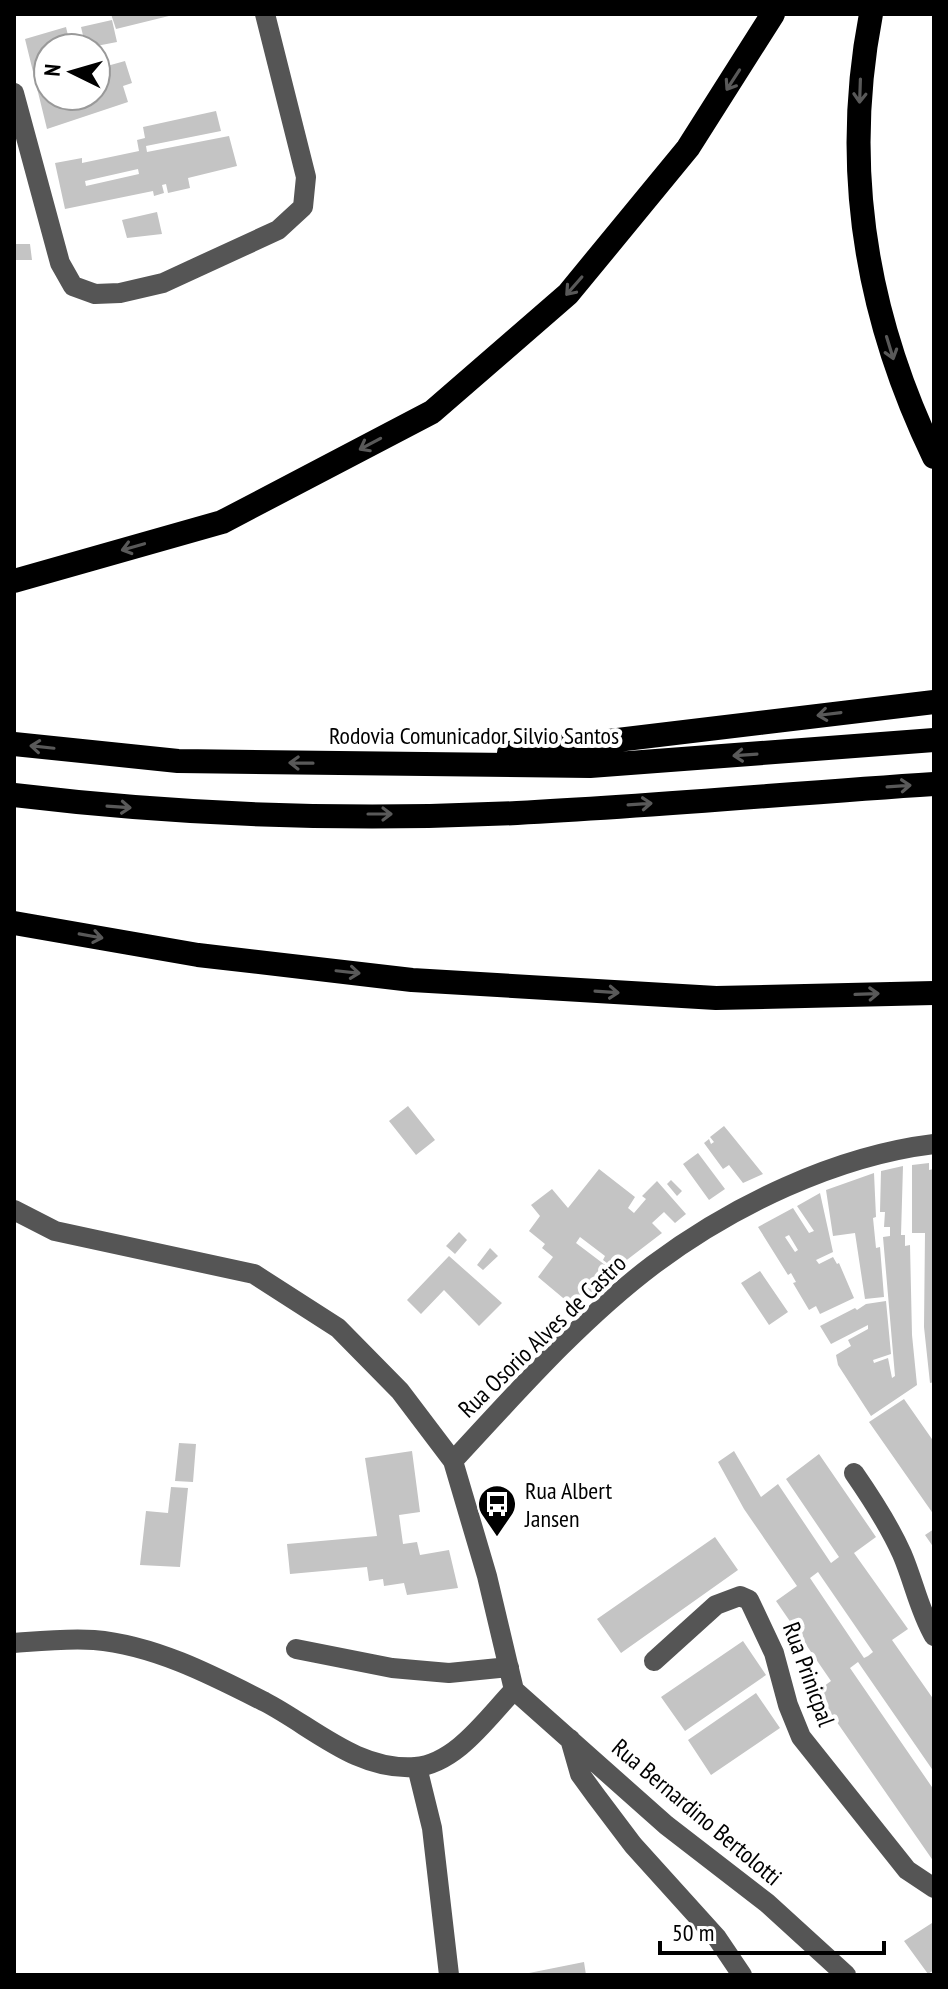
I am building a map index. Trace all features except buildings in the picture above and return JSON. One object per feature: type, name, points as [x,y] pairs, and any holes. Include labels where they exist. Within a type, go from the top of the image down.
[{"type":"highway","points":[[14,581],[222,522],[432,412],[568,294],[688,148],[773,14]]},
{"type":"highway","points":[[871,14],[861,66],[858,188],[876,303],[904,395],[934,457]]},
{"type":"highway","points":[[407,765],[934,702]]},
{"type":"highway","name":"Rodovia Comunicador Silvio Santos","points":[[14,744],[178,761],[590,766],[934,740]]},
{"type":"highway","points":[[14,795],[114,807],[302,814],[499,813],[934,784]]},
{"type":"highway","points":[[14,923],[198,955],[412,980],[716,998],[934,993]]},
{"type":"street","points":[[14,93],[60,263],[73,286],[95,294],[163,283],[278,230],[303,207],[306,177],[265,14]]},
{"type":"street","name":"Rua Osorio Alves de Castro","points":[[453,1461],[549,1358],[653,1265],[738,1212],[818,1174],[893,1149],[934,1144]]},
{"type":"street","points":[[14,1210],[55,1231],[254,1274],[338,1328],[400,1391],[453,1461],[487,1576],[514,1690],[455,1751],[417,1767],[380,1763],[332,1745],[269,1704],[197,1669],[142,1649],[94,1640],[14,1643]]},
{"type":"street","points":[[854,1473],[884,1516],[934,1636]]},
{"type":"street","name":"Rua Prinicpal","points":[[654,1661],[716,1605],[740,1596],[749,1600],[774,1653],[788,1705],[801,1737],[907,1870],[934,1888]]},
{"type":"street","points":[[296,1649],[392,1668],[449,1673],[509,1667]]},
{"type":"street","name":"Rua Bernardino Bertolotti","points":[[514,1690],[666,1825],[767,1903],[846,1975]]},
{"type":"street","points":[[570,1739],[580,1774],[588,1785],[633,1845],[717,1938],[742,1975]]},
{"type":"street","points":[[417,1767],[432,1828],[449,1975]]},
{"type":"place","name":"Rua Albert Jansen","points":[[497,1538]]}]
